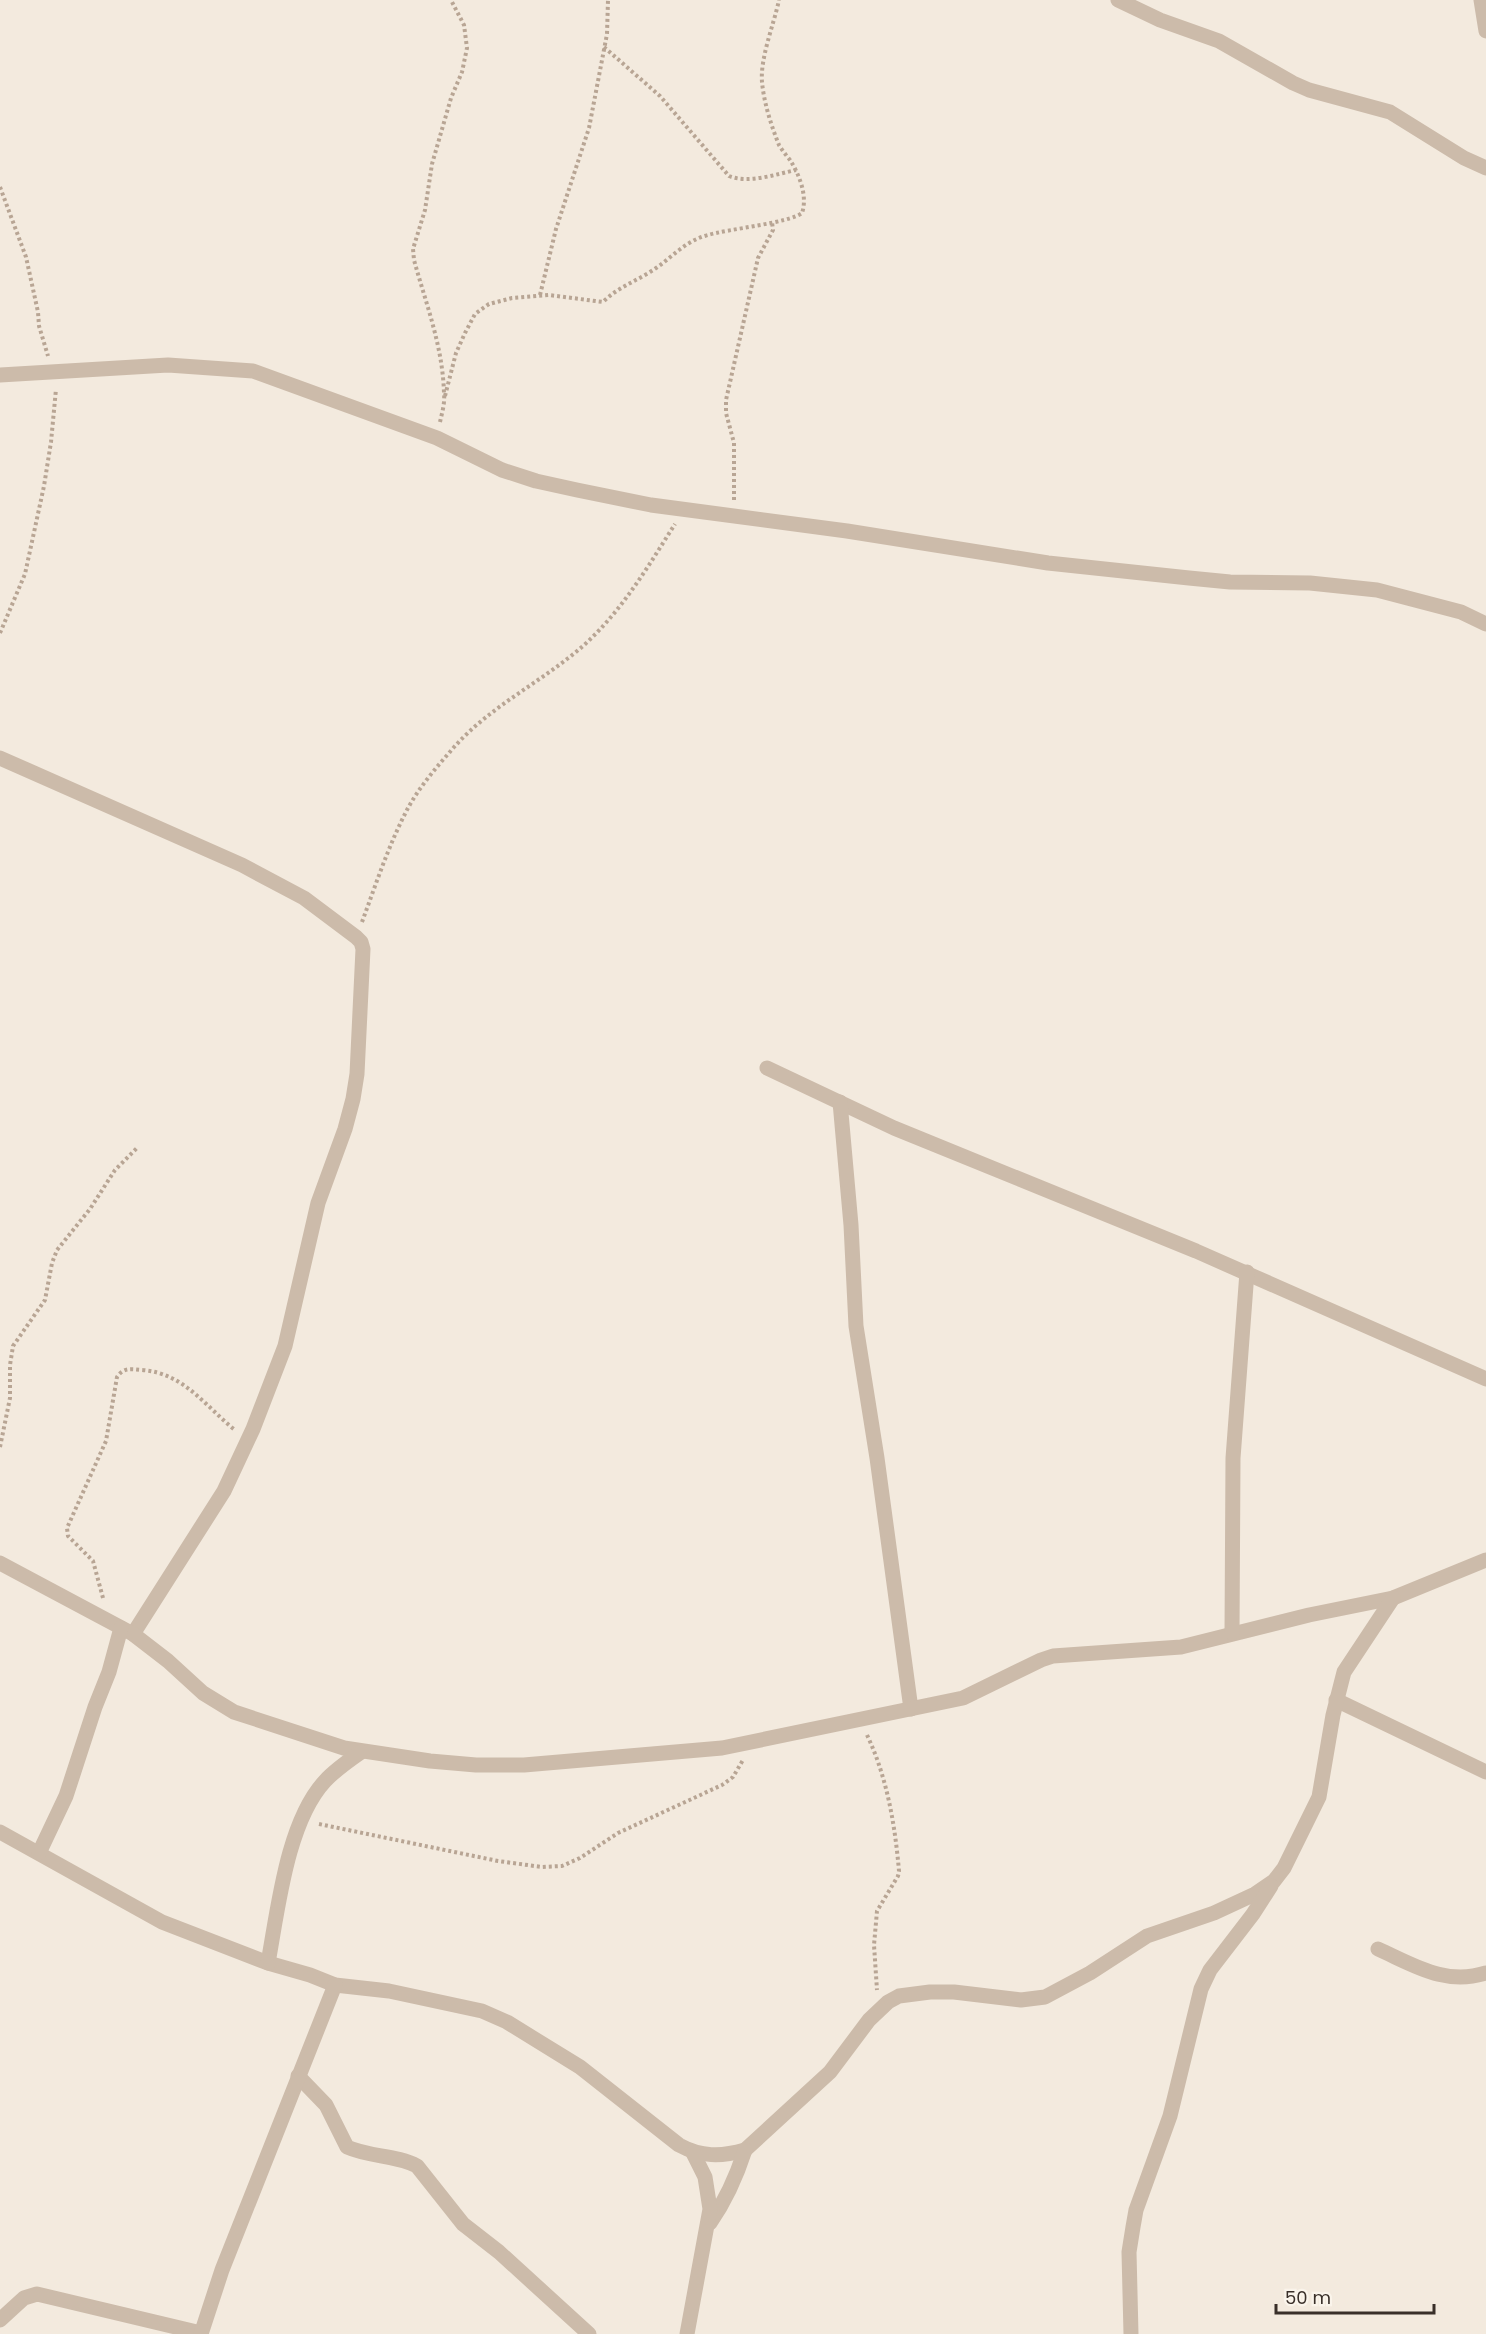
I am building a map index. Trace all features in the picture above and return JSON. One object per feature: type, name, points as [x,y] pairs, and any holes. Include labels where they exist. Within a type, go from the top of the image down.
[{"type":"street","points":[[1118,0],[1160,20],[1219,41],[1293,84],[1390,112],[1464,158],[1486,168]]},
{"type":"street","points":[[1481,0],[1486,31]]},
{"type":"street","points":[[0,375],[168,365],[253,371],[437,438],[481,461],[536,481],[651,505],[848,531],[1048,563],[1220,581],[1310,583],[1359,587],[1450,609],[1486,624]]},
{"type":"street","points":[[0,758],[242,865],[304,898],[356,937],[362,945],[363,957],[357,1074],[353,1099],[345,1129],[318,1203],[285,1346],[248,1440],[224,1491],[121,1628],[109,1672],[66,1796],[39,1853]]},
{"type":"street","points":[[767,1068],[960,1156],[1247,1272],[1310,1299],[1389,1338],[1486,1379]]},
{"type":"street","points":[[840,1102],[851,1225],[856,1326],[877,1458],[911,1709]]},
{"type":"street","points":[[1232,1633],[1233,1458],[1247,1272]]},
{"type":"street","points":[[0,1563],[121,1628],[168,1661],[203,1693],[234,1712],[361,1752],[430,1761],[502,1766],[584,1761],[750,1744],[963,1698],[1053,1656],[1180,1647],[1232,1633],[1393,1598],[1486,1560]]},
{"type":"street","points":[[1131,2334],[1129,2252],[1136,2210],[1170,2116],[1202,1989],[1210,1970],[1253,1914],[1284,1868],[1319,1797],[1336,1700],[1344,1672],[1393,1598]]},
{"type":"street","points":[[1336,1700],[1486,1772]]},
{"type":"street","points":[[268,1963],[284,1878],[301,1820],[324,1782],[361,1752]]},
{"type":"street","points":[[0,1832],[162,1922],[268,1963],[335,1985],[389,1991],[466,2007],[507,2022],[580,2067],[679,2145],[693,2153],[722,2156],[745,2150],[830,2072],[879,2009],[900,1996],[954,1992],[1022,2000],[1045,1997],[1090,1973],[1147,1936],[1215,1913],[1255,1894],[1274,1881]]},
{"type":"street","points":[[1378,1949],[1443,1977],[1486,1973]]},
{"type":"street","points":[[0,2320],[24,2298],[37,2294],[201,2334],[222,2270],[335,1985]]},
{"type":"street","points":[[298,2076],[326,2105],[347,2147],[367,2155],[417,2166],[471,2231],[499,2252],[579,2322],[589,2334]]},
{"type":"street","points":[[709,2223],[725,2202],[745,2150]]},
{"type":"street","points":[[687,2334],[709,2223],[709,2191],[705,2176],[693,2153]]},
{"type":"path","points":[[445,396],[434,326],[413,252],[424,210],[432,164],[451,98],[462,72],[467,48],[464,25],[451,0]]},
{"type":"path","points":[[540,295],[556,229],[588,128],[604,47],[608,0]]},
{"type":"path","points":[[437,438],[456,353],[475,314],[489,304],[512,298],[540,295],[603,302],[695,239],[791,219],[802,211],[803,193],[796,170],[780,148],[766,104],[762,79],[764,60],[779,0]]},
{"type":"path","points":[[604,47],[660,96],[732,177],[764,176],[796,170]]},
{"type":"path","points":[[0,186],[26,257],[42,337],[54,372],[56,388],[51,442],[36,527],[25,574],[0,633]]},
{"type":"path","points":[[734,516],[734,443],[726,413],[726,400],[758,258],[773,230],[772,222]]},
{"type":"path","points":[[356,937],[396,832],[425,782],[481,720],[568,659],[596,633],[628,598],[684,510]]},
{"type":"path","points":[[0,1447],[10,1398],[10,1365],[13,1346],[45,1300],[52,1263],[57,1250],[90,1209],[115,1170],[137,1148]]},
{"type":"path","points":[[121,1628],[93,1561],[68,1536],[67,1528],[106,1441],[117,1377],[121,1370],[128,1368],[153,1370],[174,1377],[195,1393],[213,1413],[248,1440]]},
{"type":"path","points":[[860,1720],[872,1744],[885,1787],[892,1818],[899,1871],[877,1911],[874,1945],[879,2009]]},
{"type":"path","points":[[301,1820],[498,1861],[542,1867],[562,1866],[580,1858],[618,1833],[722,1785],[733,1777],[750,1744]]}]
